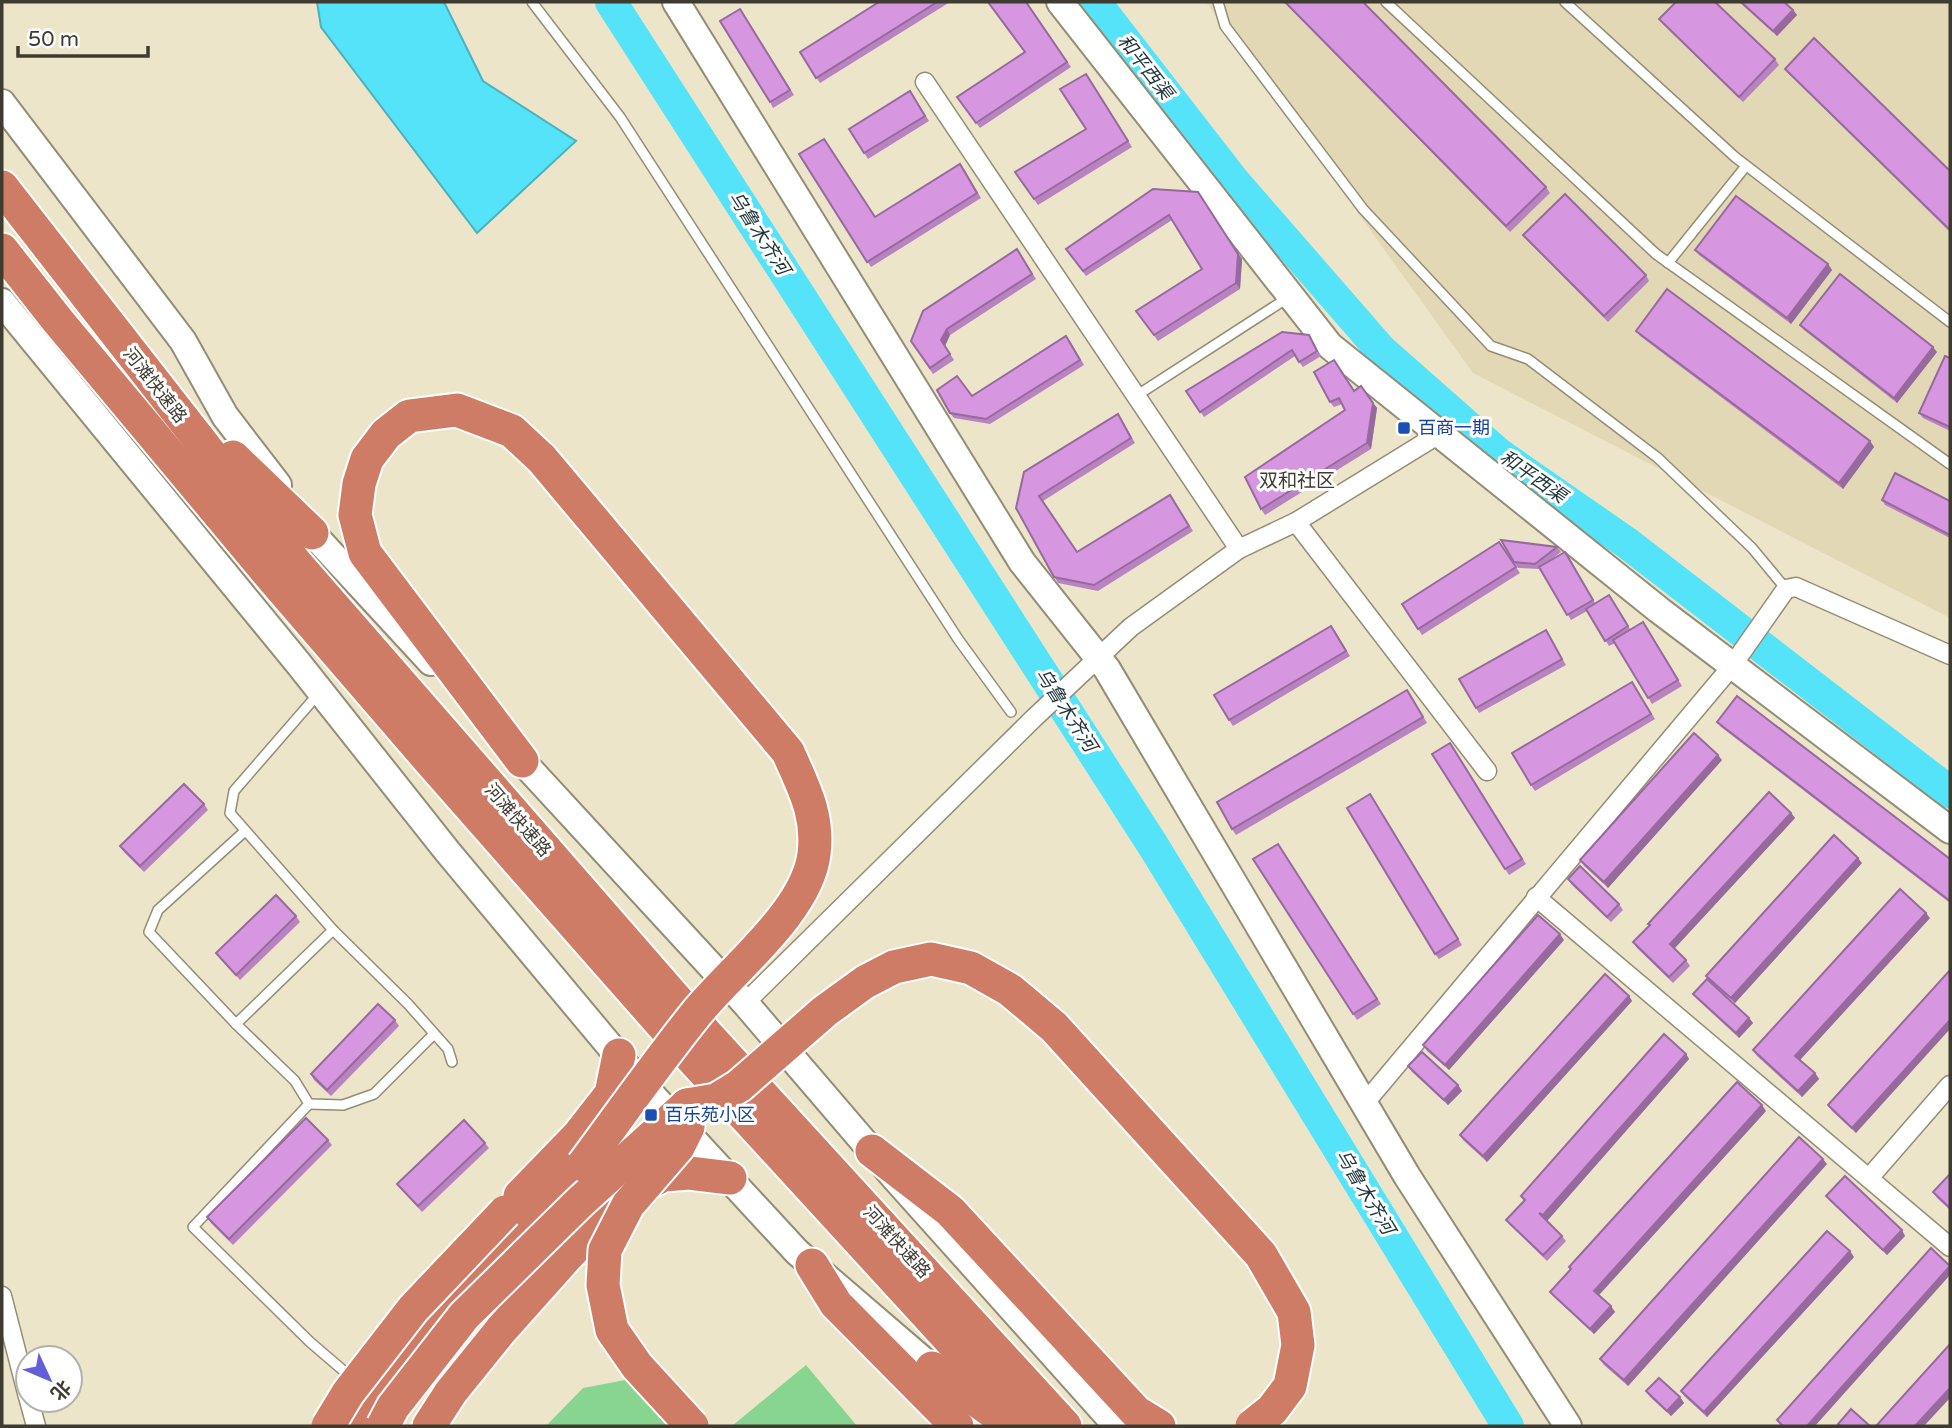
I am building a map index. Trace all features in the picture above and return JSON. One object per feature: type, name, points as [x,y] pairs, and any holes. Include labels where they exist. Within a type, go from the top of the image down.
[{"type":"highway","name":"河滩快速路","points":[[2,187],[294,561],[708,1037],[1065,1426]]},
{"type":"highway","name":"河滩快速路","points":[[2,250],[75,342],[265,569],[422,751],[689,1055],[1029,1426]]},
{"type":"highway","points":[[156,387],[312,533]]},
{"type":"highway","points":[[356,1426],[401,1357],[480,1266],[583,1165],[698,1012],[781,920],[804,888],[814,854],[813,808],[788,752],[542,460],[512,431],[457,410],[409,416],[386,434],[367,459],[359,484],[355,515],[365,553],[522,761]]},
{"type":"highway","points":[[383,1426],[393,1408],[464,1316],[580,1202],[687,1105],[716,1100],[739,1086],[825,1010],[865,982],[894,967],[931,959],[971,968],[1000,984],[1054,1027],[1261,1255],[1294,1312],[1298,1345],[1290,1386],[1272,1410],[1252,1426]]},
{"type":"highway","points":[[328,1426],[348,1393],[413,1309],[579,1135],[611,1094],[625,1063]]},
{"type":"highway","points":[[687,1105],[688,1127],[678,1147],[628,1205],[606,1250],[603,1285],[612,1330],[636,1366],[692,1426]]},
{"type":"highway","points":[[872,1151],[950,1211],[1136,1412],[1159,1426]]},
{"type":"highway","points":[[429,1426],[476,1361],[567,1256],[630,1191],[664,1175],[689,1173],[730,1178]]},
{"type":"highway","points":[[812,1265],[836,1304],[957,1426]]},
{"type":"highway","points":[[933,1368],[1014,1426]]},
{"type":"street","points":[[1060,2],[1330,346],[1732,666],[1950,831]]},
{"type":"street","points":[[680,3],[1022,562],[1090,663],[1107,669],[1407,1176],[1568,1426]]},
{"type":"street","points":[[925,82],[1240,549]]},
{"type":"street","points":[[2,103],[183,341],[225,416],[312,533],[745,1003],[872,1151],[1117,1426]]},
{"type":"street","points":[[2,302],[447,851],[625,1063],[797,1252],[933,1368],[986,1426]]},
{"type":"street","points":[[745,1003],[1090,663],[1131,627],[1240,549],[1296,522],[1439,434]]},
{"type":"street","points":[[1296,522],[1487,771]]},
{"type":"street","points":[[1364,1104],[1732,666],[1782,594],[1796,587],[1950,655]]},
{"type":"street","points":[[1536,897],[1950,1247]]},
{"type":"street","points":[[343,1426],[446,1288],[492,1238],[586,1148],[622,1101],[625,1063]]},
{"type":"street","points":[[1869,1178],[1950,1086]]},
{"type":"street","points":[[399,1426],[410,1407],[483,1311],[608,1184],[638,1166],[658,1159],[690,1158],[730,1178]]},
{"type":"street","points":[[2,1296],[14,1344]]},
{"type":"lane","points":[[532,2],[621,117],[958,639],[1012,712]]},
{"type":"lane","points":[[1218,2],[1225,26],[1363,209],[1491,346],[1528,359],[1658,458],[1752,548],[1782,594]]},
{"type":"lane","points":[[1386,2],[1656,254],[1950,464]]},
{"type":"lane","points":[[1565,2],[1746,166],[1950,322]]},
{"type":"lane","points":[[1668,263],[1746,166]]},
{"type":"lane","points":[[1136,396],[1291,296]]},
{"type":"lane","points":[[320,691],[234,791],[230,813],[333,930],[408,1004],[448,1049],[452,1062]]},
{"type":"lane","points":[[245,831],[158,910],[149,932],[236,1024],[295,1081],[309,1104]]},
{"type":"lane","points":[[236,1024],[333,930]]},
{"type":"lane","points":[[367,1391],[310,1342],[192,1227],[309,1104],[342,1105],[374,1094],[434,1034]]},
{"type":"shaded area","points":[[1206,2],[1950,2],[1950,618],[1473,373]]},
{"type":"green space","points":[[806,1365],[857,1426],[732,1426]]},
{"type":"green space","points":[[641,1377],[690,1426],[546,1426],[583,1388]]},
{"type":"water","points":[[317,2],[444,2],[483,81],[576,141],[477,233],[321,27]]},
{"type":"building","points":[[879,2],[937,2],[816,78],[800,52]]},
{"type":"building","points":[[988,2],[1026,2],[1067,62],[976,123],[957,97],[1025,52]]},
{"type":"building","points":[[1285,2],[1363,2],[1546,187],[1506,226]]},
{"type":"building","points":[[1676,2],[1715,2],[1775,59],[1739,97],[1659,19]]},
{"type":"building","points":[[1741,2],[1784,2],[1793,10],[1773,31]]},
{"type":"building","points":[[740,9],[790,90],[770,102],[720,21]]},
{"type":"building","points":[[1814,38],[1950,171],[1950,230],[1785,69]]},
{"type":"building","points":[[1086,74],[1128,141],[1034,199],[1015,172],[1086,129],[1060,89]]},
{"type":"building","points":[[910,91],[925,116],[864,153],[849,129]]},
{"type":"building","points":[[824,139],[875,217],[960,164],[977,193],[867,262],[799,154]]},
{"type":"building","points":[[1153,189],[1198,192],[1238,254],[1236,283],[1154,335],[1136,311],[1202,269],[1169,215],[1083,271],[1066,249]]},
{"type":"building","points":[[1565,194],[1646,275],[1604,316],[1523,235]]},
{"type":"building","points":[[1736,196],[1828,264],[1787,318],[1695,250]]},
{"type":"building","points":[[1017,249],[1032,274],[947,329],[941,340],[950,354],[930,368],[911,341],[923,311]]},
{"type":"building","points":[[1840,274],[1933,347],[1894,398],[1800,325]]},
{"type":"building","points":[[1667,289],[1870,441],[1839,483],[1636,331]]},
{"type":"building","points":[[1282,332],[1309,335],[1317,351],[1299,362],[1292,350],[1200,412],[1186,391]]},
{"type":"building","points":[[1066,336],[1080,360],[986,419],[950,413],[937,390],[957,376],[972,396]]},
{"type":"building","points":[[1945,356],[1950,358],[1950,427],[1919,413]]},
{"type":"building","points":[[1334,360],[1354,391],[1361,386],[1373,403],[1367,443],[1261,509],[1245,477],[1345,410],[1339,398],[1330,402],[1314,372]]},
{"type":"building","points":[[1118,414],[1131,438],[1039,496],[1077,552],[1170,495],[1189,526],[1094,585],[1054,577],[1016,508],[1024,472]]},
{"type":"building","points":[[1895,473],[1950,501],[1950,535],[1882,500]]},
{"type":"building","points":[[1501,540],[1557,547],[1535,564],[1514,562]]},
{"type":"building","points":[[1499,542],[1516,567],[1418,629],[1402,604]]},
{"type":"building","points":[[1565,552],[1593,600],[1567,615],[1539,567]]},
{"type":"building","points":[[1609,595],[1628,626],[1605,641],[1586,609]]},
{"type":"building","points":[[1643,622],[1678,680],[1648,698],[1613,640]]},
{"type":"building","points":[[1331,626],[1346,651],[1229,720],[1214,695]]},
{"type":"building","points":[[1546,630],[1562,659],[1476,708],[1459,679]]},
{"type":"building","points":[[1632,682],[1651,714],[1531,785],[1512,753]]},
{"type":"building","points":[[1407,690],[1423,717],[1232,829],[1217,802]]},
{"type":"building","points":[[1737,696],[1950,859],[1950,901],[1717,722]]},
{"type":"building","points":[[1694,733],[1718,755],[1604,882],[1580,860]]},
{"type":"building","points":[[1450,743],[1522,859],[1505,869],[1432,754]]},
{"type":"building","points":[[184,784],[204,804],[140,866],[120,846]]},
{"type":"building","points":[[1769,792],[1791,813],[1670,944],[1686,960],[1669,977],[1633,942]]},
{"type":"building","points":[[1370,794],[1458,939],[1435,954],[1347,808]]},
{"type":"building","points":[[1834,835],[1858,858],[1731,998],[1706,976]]},
{"type":"building","points":[[1278,844],[1377,999],[1353,1014],[1253,859]]},
{"type":"building","points":[[1580,866],[1619,904],[1607,917],[1568,879]]},
{"type":"building","points":[[1900,889],[1926,913],[1795,1056],[1815,1073],[1798,1091],[1753,1050]]},
{"type":"building","points":[[276,895],[296,916],[236,975],[216,953]]},
{"type":"building","points":[[1538,915],[1560,934],[1445,1065],[1423,1045]]},
{"type":"building","points":[[1950,970],[1950,1020],[1852,1128],[1828,1105]]},
{"type":"building","points":[[1605,974],[1629,996],[1483,1156],[1460,1135]]},
{"type":"building","points":[[1707,979],[1749,1018],[1736,1033],[1693,994]]},
{"type":"building","points":[[378,1004],[395,1020],[327,1090],[311,1074]]},
{"type":"building","points":[[1664,1034],[1686,1054],[1543,1215],[1539,1213],[1562,1236],[1543,1255],[1506,1220],[1525,1200],[1521,1196]]},
{"type":"building","points":[[1422,1052],[1458,1085],[1444,1100],[1408,1066]]},
{"type":"building","points":[[1737,1082],[1762,1105],[1594,1291],[1611,1306],[1590,1329],[1550,1292],[1571,1269],[1569,1267]]},
{"type":"building","points":[[306,1118],[328,1140],[229,1239],[207,1217]]},
{"type":"building","points":[[464,1120],[485,1143],[418,1206],[397,1184]]},
{"type":"building","points":[[1799,1137],[1823,1159],[1624,1380],[1600,1359]]},
{"type":"building","points":[[1950,1174],[1950,1208],[1933,1192]]},
{"type":"building","points":[[1845,1176],[1902,1230],[1883,1250],[1826,1196]]},
{"type":"building","points":[[1827,1231],[1850,1251],[1704,1412],[1681,1391]]},
{"type":"building","points":[[1931,1248],[1950,1266],[1807,1426],[1783,1426],[1777,1420]]},
{"type":"building","points":[[1950,1344],[1950,1388],[1915,1426],[1876,1426]]},
{"type":"building","points":[[1659,1378],[1680,1397],[1667,1411],[1646,1391]]},
{"type":"building","points":[[1851,1409],[1870,1426],[1838,1424]]},
{"type":"waterway","name":"乌鲁木齐河","points":[[611,2],[1154,847],[1508,1426]]},
{"type":"waterway","name":"和平西渠","points":[[1095,2],[1233,180],[1381,350],[1499,454],[1627,543],[1950,792]]},
{"type":"place","name":"百商一期","points":[[1404,428]]},
{"type":"place","name":"百乐苑小区","points":[[651,1115]]},
{"type":"district","name":"双和社区","points":[[1297,481]]}]
